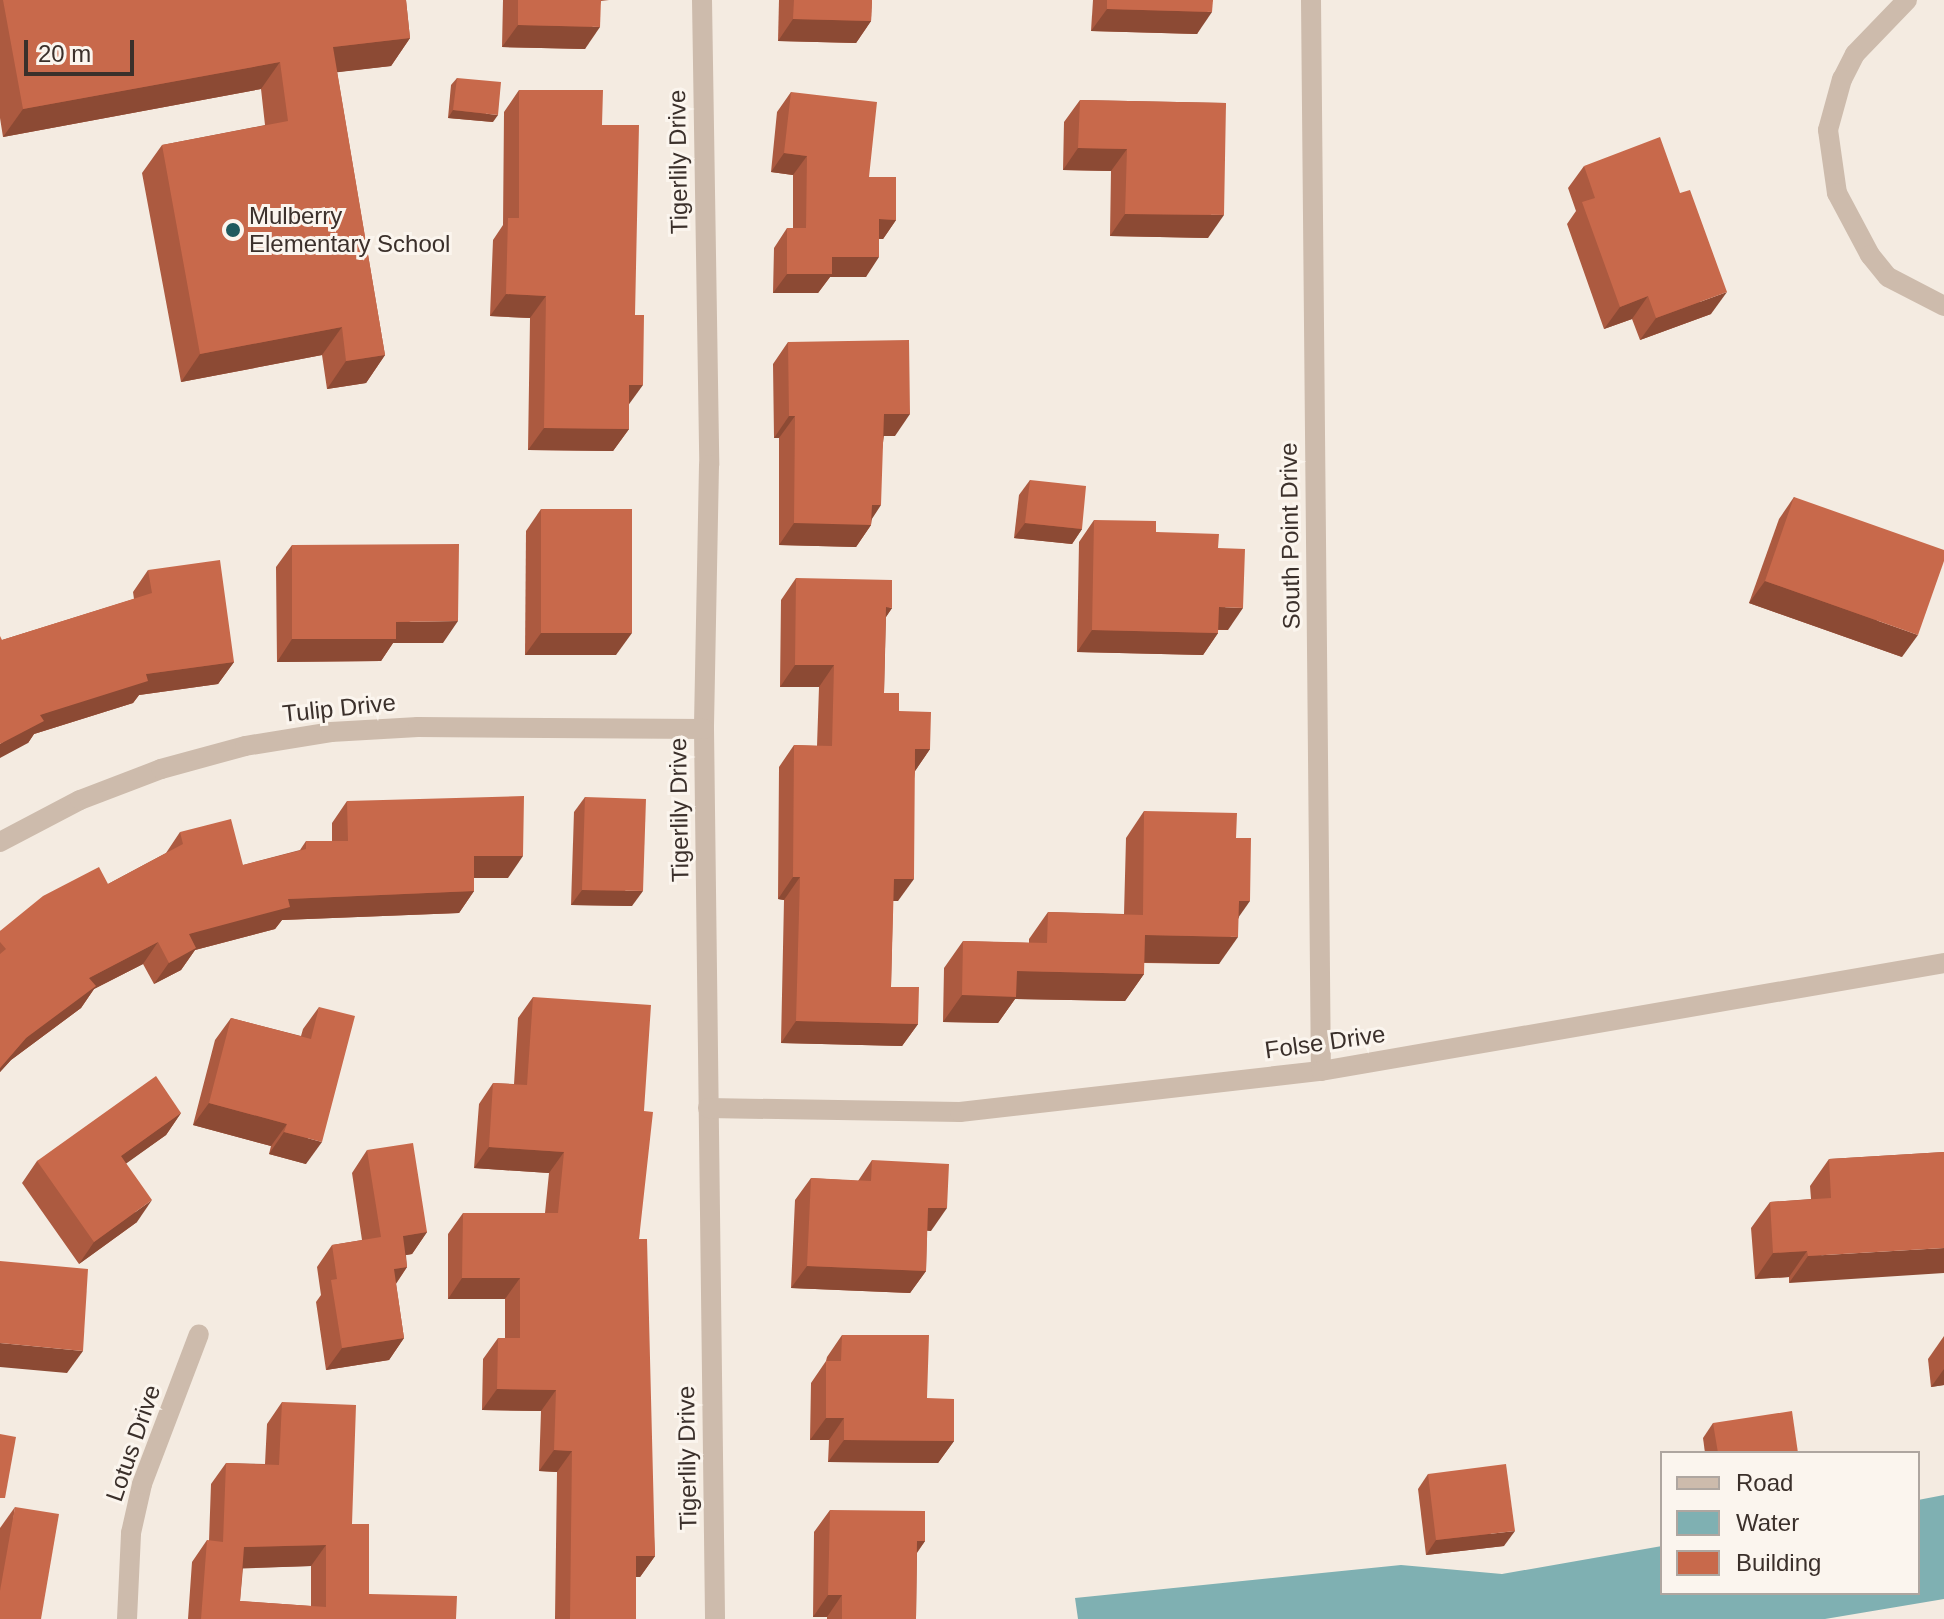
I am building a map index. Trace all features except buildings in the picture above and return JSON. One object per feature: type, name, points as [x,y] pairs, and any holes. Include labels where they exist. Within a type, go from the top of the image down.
[{"type":"street","name":"Tigerlily Drive","points":[[702,0],[709,465],[704,729],[715,1619]]},
{"type":"street","name":"South Point Drive","points":[[1311,0],[1321,1071]]},
{"type":"street","points":[[1907,0],[1855,54],[1842,79],[1828,130],[1837,193],[1870,255],[1888,277],[1944,306]]},
{"type":"street","name":"Tulip Drive","points":[[0,842],[80,800],[161,769],[245,746],[331,732],[418,727],[704,729]]},
{"type":"street","name":"Folse Drive","points":[[708,1108],[960,1112],[1321,1071],[1944,963]]},
{"type":"street","name":"Lotus Drive","points":[[127,1619],[131,1533],[142,1484],[199,1334]]},
{"type":"water","points":[[1944,1495],[1944,1599],[1825,1619],[1078,1619],[1075,1598],[1401,1565],[1502,1574],[1660,1546],[1660,1595],[1920,1595],[1920,1500]]},
{"type":"place","name":"Mulberry Elementary School","points":[[233,230]]}]
